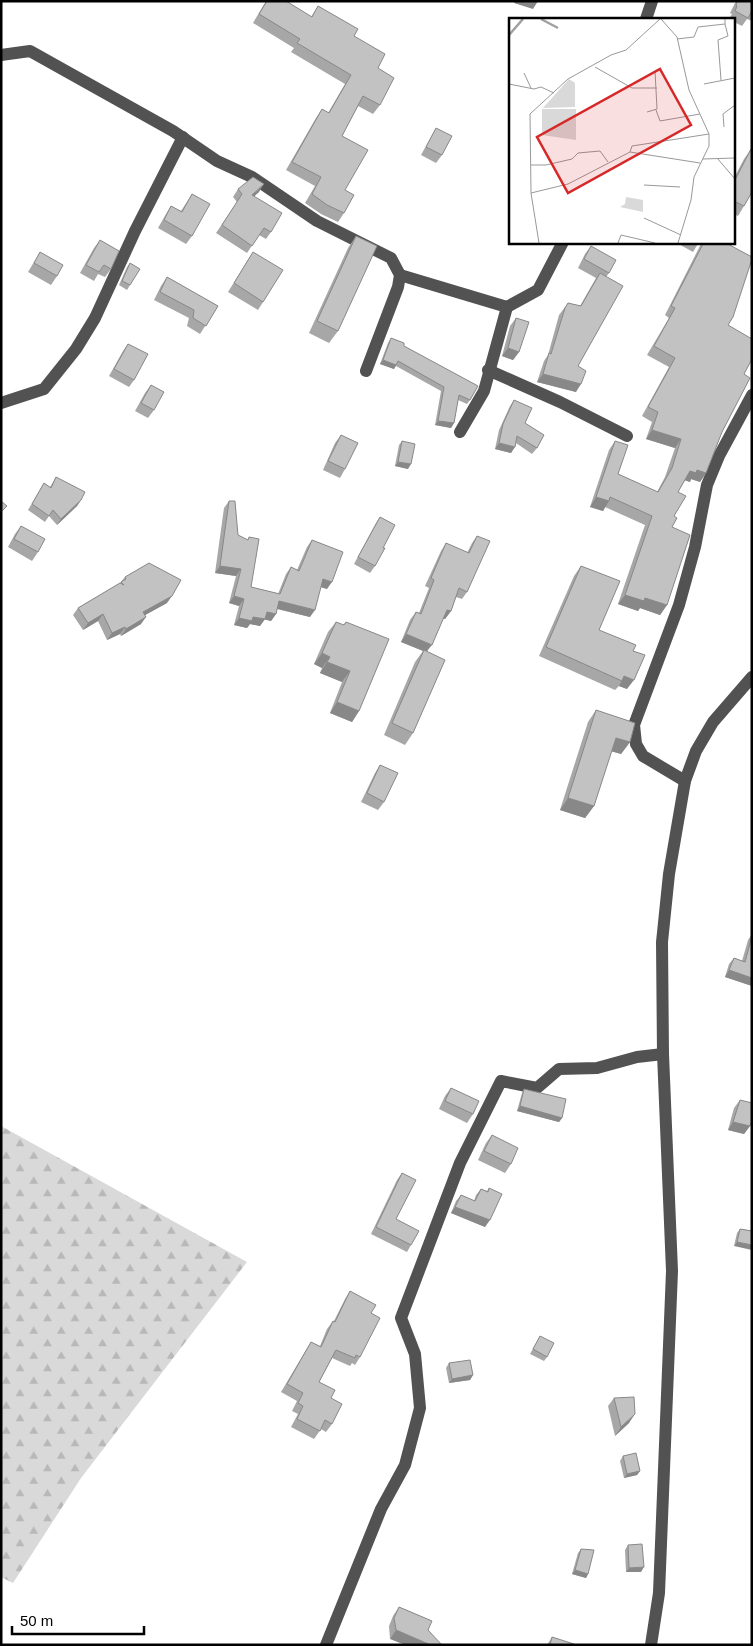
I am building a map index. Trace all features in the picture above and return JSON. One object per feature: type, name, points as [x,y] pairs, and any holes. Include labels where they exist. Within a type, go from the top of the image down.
[{"type":"street","points":[[646,18],[652,1]]},
{"type":"street","points":[[1,55],[30,51],[183,137],[217,161],[252,177],[317,221],[391,258],[400,275],[398,287],[366,371]]},
{"type":"street","points":[[1,402],[44,389],[76,350],[95,318],[135,231],[183,137]]},
{"type":"street","points":[[460,432],[484,391],[488,370],[507,307],[538,290],[562,244]]},
{"type":"street","points":[[400,275],[507,307]]},
{"type":"street","points":[[488,370],[560,402],[627,436]]},
{"type":"street","points":[[685,781],[643,756],[636,744],[634,725],[679,605],[695,547],[707,485],[719,456],[752,395]]},
{"type":"street","points":[[650,1645],[659,1593],[672,1271],[662,942],[669,874],[685,781],[696,751],[713,722],[752,677]]},
{"type":"street","points":[[326,1645],[381,1509],[405,1465],[420,1408],[415,1354],[401,1318],[460,1163],[501,1081],[537,1088],[559,1069],[597,1068],[636,1057],[664,1054]]},
{"type":"green space","points":[[1,1126],[247,1262],[81,1478],[13,1583],[1,1577]]},
{"type":"building","points":[[267,1],[286,1],[312,17],[318,6],[358,29],[354,36],[385,54],[378,68],[394,78],[380,105],[363,96],[342,136],[368,150],[345,190],[354,195],[344,213],[327,205],[312,194],[321,177],[292,162],[322,109],[329,113],[351,75],[297,43],[300,39],[259,14]]},
{"type":"building","points":[[737,1],[752,1],[752,11],[748,18],[735,11]]},
{"type":"building","points":[[436,128],[452,136],[442,155],[426,147]]},
{"type":"building","points":[[751,149],[752,192],[744,206],[736,202],[736,178]]},
{"type":"building","points":[[253,177],[264,184],[252,195],[282,213],[271,232],[264,228],[252,246],[222,225],[242,194],[238,189]]},
{"type":"building","points":[[192,194],[210,204],[192,236],[164,220],[171,206],[182,212]]},
{"type":"building","points":[[356,236],[377,246],[338,331],[317,321]]},
{"type":"building","points":[[100,240],[119,251],[111,269],[104,265],[99,272],[86,265]]},
{"type":"building","points":[[703,244],[728,244],[752,257],[733,317],[728,325],[752,339],[752,359],[744,374],[750,378],[722,432],[706,473],[697,470],[696,473],[690,471],[678,492],[686,496],[674,516],[677,518],[672,527],[690,535],[667,605],[645,598],[644,601],[625,595],[652,516],[610,497],[609,501],[596,497],[615,441],[628,445],[618,474],[658,492],[672,468],[681,439],[652,430],[658,412],[648,407],[675,358],[654,346],[675,308],[671,306]]},
{"type":"building","points":[[591,246],[616,260],[609,273],[584,259]]},
{"type":"building","points":[[40,252],[63,265],[57,276],[34,263]]},
{"type":"building","points":[[253,252],[283,270],[263,302],[234,283]]},
{"type":"building","points":[[130,263],[140,269],[130,285],[122,281]]},
{"type":"building","points":[[600,273],[623,286],[578,366],[586,371],[581,384],[543,374],[565,308],[568,303],[581,306]]},
{"type":"building","points":[[167,277],[218,306],[206,326],[193,318],[194,310],[160,292]]},
{"type":"building","points":[[516,318],[529,322],[519,352],[508,348]]},
{"type":"building","points":[[391,338],[404,343],[404,346],[478,386],[470,400],[459,395],[454,423],[438,421],[444,387],[398,361],[396,365],[383,360]]},
{"type":"building","points":[[128,344],[148,354],[134,380],[114,369]]},
{"type":"building","points":[[151,385],[164,392],[154,410],[141,403]]},
{"type":"building","points":[[514,400],[532,408],[525,423],[544,435],[537,448],[517,436],[515,447],[499,443],[503,424]]},
{"type":"building","points":[[341,435],[358,443],[345,469],[328,461]]},
{"type":"building","points":[[402,441],[415,444],[411,464],[398,462]]},
{"type":"building","points":[[56,477],[85,492],[81,500],[61,519],[53,510],[49,516],[32,504],[44,483],[51,488]]},
{"type":"building","points":[[1,501],[7,506],[1,512]]},
{"type":"building","points":[[229,501],[235,501],[238,535],[248,540],[249,537],[259,539],[251,587],[280,594],[291,567],[299,571],[312,540],[343,552],[332,582],[323,579],[315,610],[279,601],[276,614],[267,612],[265,619],[253,617],[252,621],[239,618],[244,599],[234,596],[241,569],[220,566]]},
{"type":"building","points":[[380,517],[395,525],[375,566],[358,557]]},
{"type":"building","points":[[21,526],[45,539],[38,552],[14,539]]},
{"type":"building","points":[[477,536],[490,541],[467,592],[459,588],[451,611],[447,610],[432,645],[406,634],[416,612],[421,614],[434,580],[431,578],[446,543],[469,553]]},
{"type":"building","points":[[149,563],[181,580],[172,596],[143,612],[146,617],[126,629],[125,627],[112,633],[103,614],[88,623],[78,608],[120,583],[124,585],[121,582],[126,579],[125,577]]},
{"type":"building","points":[[581,566],[620,581],[599,630],[636,645],[633,651],[645,655],[634,680],[624,676],[622,681],[546,647]]},
{"type":"building","points":[[336,622],[344,625],[346,622],[389,639],[359,711],[337,702],[350,671],[327,662],[330,657],[322,653]]},
{"type":"building","points":[[424,650],[445,660],[413,733],[392,723]]},
{"type":"building","points":[[596,710],[635,723],[630,742],[616,738],[594,806],[568,798]]},
{"type":"building","points":[[380,765],[398,773],[384,802],[367,793]]},
{"type":"building","points":[[752,936],[752,978],[729,970],[734,958],[745,962]]},
{"type":"building","points":[[451,1088],[479,1101],[473,1114],[445,1101]]},
{"type":"building","points":[[524,1089],[566,1099],[562,1118],[520,1106]]},
{"type":"building","points":[[740,1100],[752,1103],[750,1126],[733,1122]]},
{"type":"building","points":[[492,1135],[518,1148],[511,1164],[484,1151]]},
{"type":"building","points":[[402,1173],[416,1180],[396,1219],[419,1231],[411,1245],[376,1227]]},
{"type":"building","points":[[489,1188],[502,1194],[490,1220],[455,1207],[461,1195],[475,1201],[481,1189],[488,1192]]},
{"type":"building","points":[[740,1229],[752,1231],[752,1245],[737,1242]]},
{"type":"building","points":[[350,1291],[376,1305],[371,1313],[380,1318],[360,1357],[356,1355],[355,1358],[336,1350],[319,1382],[335,1390],[331,1398],[342,1404],[332,1424],[325,1420],[320,1431],[297,1419],[303,1406],[298,1403],[303,1393],[287,1384],[311,1342],[321,1347]]},
{"type":"building","points":[[540,1336],[554,1343],[547,1357],[533,1349]]},
{"type":"building","points":[[470,1360],[473,1375],[452,1379],[449,1363]]},
{"type":"building","points":[[634,1397],[635,1414],[621,1427],[614,1398]]},
{"type":"building","points":[[636,1453],[640,1471],[627,1474],[623,1456]]},
{"type":"building","points":[[642,1544],[644,1567],[629,1568],[628,1545]]},
{"type":"building","points":[[581,1549],[594,1550],[588,1574],[575,1570]]},
{"type":"building","points":[[399,1607],[432,1621],[428,1630],[442,1645],[431,1645],[396,1630],[394,1618]]},
{"type":"building","points":[[552,1637],[574,1644],[550,1645]]}]
